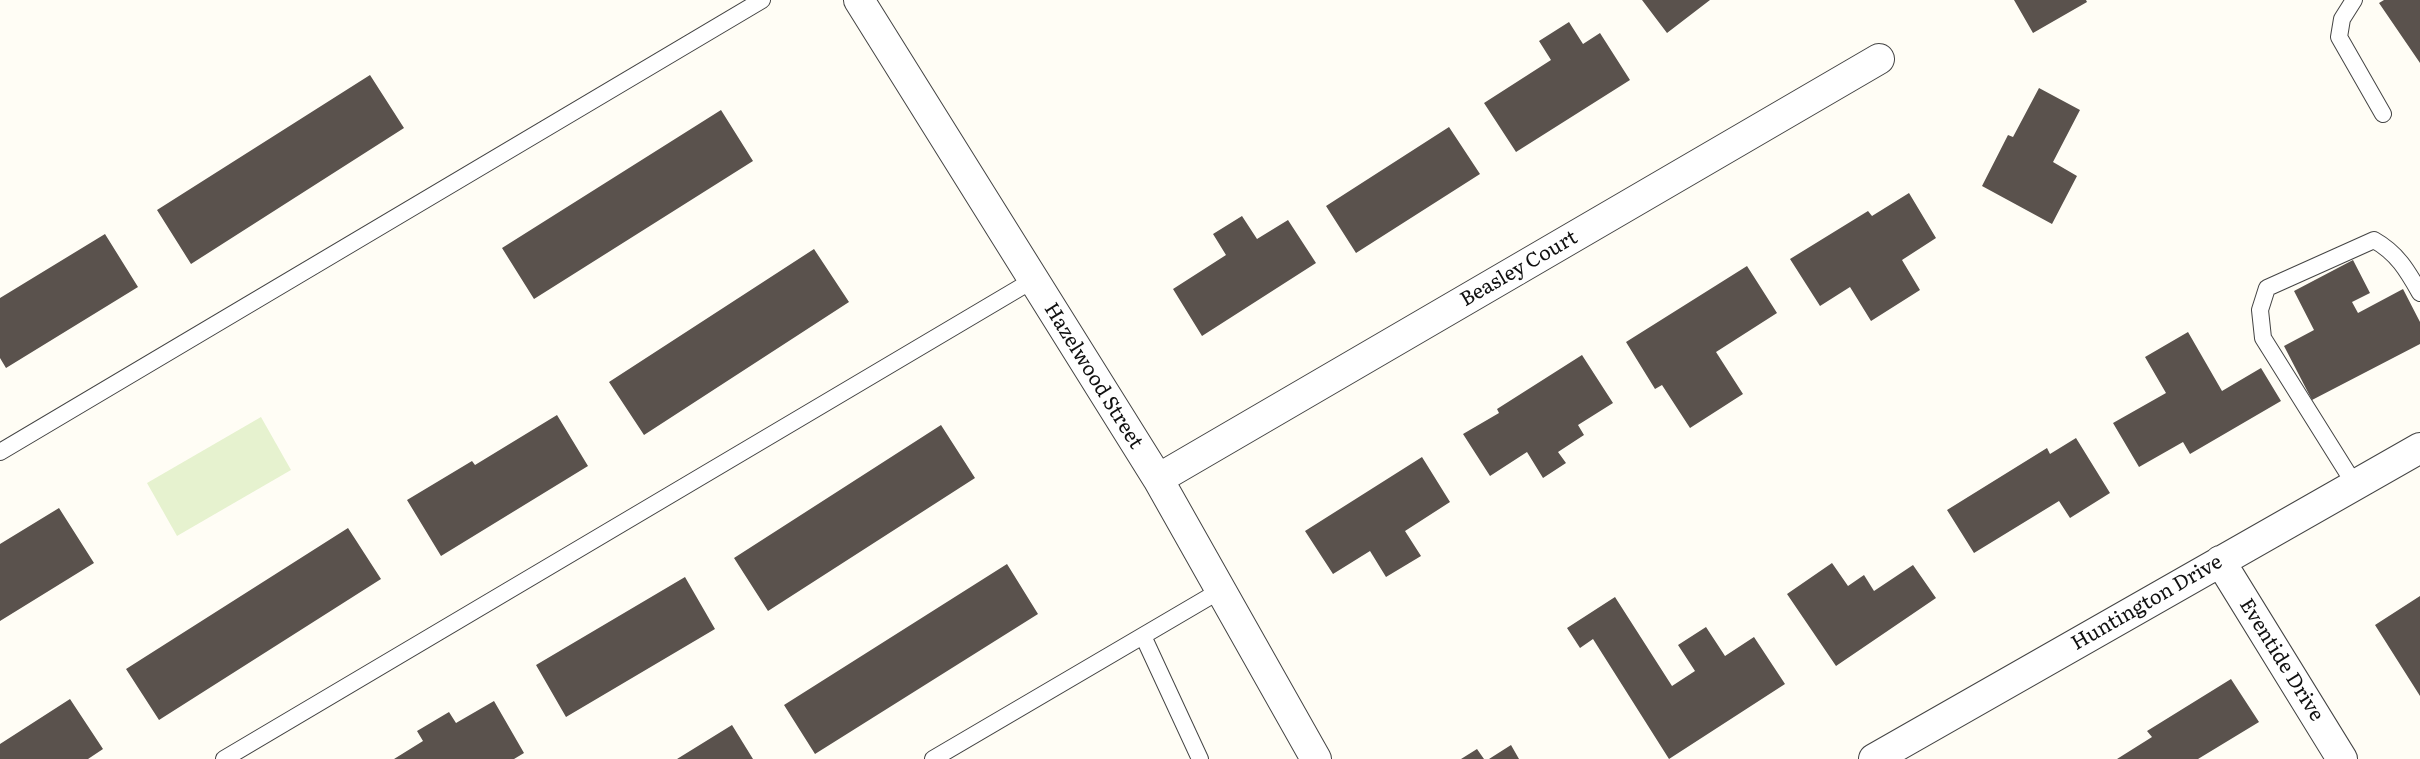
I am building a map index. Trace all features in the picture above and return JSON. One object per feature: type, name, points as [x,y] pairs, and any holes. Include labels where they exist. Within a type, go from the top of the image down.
[{"type":"street","name":"Hazelwood Street","points":[[859,0],[1158,479],[1316,759]]},
{"type":"street","name":"Beasley Court","points":[[1158,479],[1879,59]]},
{"type":"street","name":"Huntington Drive","points":[[1874,759],[2420,448]]},
{"type":"street","name":"Eventide Drive","points":[[2220,561],[2342,759]]},
{"type":"lane","points":[[0,452],[762,0]]},
{"type":"lane","points":[[2354,0],[2342,19],[2339,37],[2383,114]]},
{"type":"lane","points":[[2355,485],[2263,338],[2260,310],[2267,288],[2374,240],[2391,250],[2406,267],[2420,293]]},
{"type":"lane","points":[[224,759],[1033,280]]},
{"type":"lane","points":[[933,759],[1221,590]]},
{"type":"lane","points":[[1143,636],[1200,759]]},
{"type":"green space","points":[[261,417],[291,470],[177,536],[147,483]]},
{"type":"building","points":[[1642,0],[1710,0],[1667,33]]},
{"type":"building","points":[[2014,0],[2086,0],[2087,2],[2033,33]]},
{"type":"building","points":[[2384,0],[2420,0],[2420,63],[2379,3]]},
{"type":"building","points":[[1569,22],[1583,44],[1600,33],[1630,80],[1516,152],[1484,103],[1551,60],[1539,41]]},
{"type":"building","points":[[370,75],[404,128],[191,264],[157,210]]},
{"type":"building","points":[[2039,88],[2080,110],[2053,162],[2077,176],[2052,224],[1982,186],[2008,135],[2013,137]]},
{"type":"building","points":[[721,110],[753,161],[534,299],[502,248]]},
{"type":"building","points":[[1449,127],[1480,174],[1356,253],[1326,206]]},
{"type":"building","points":[[1909,193],[1936,238],[1902,260],[1920,290],[1871,321],[1850,287],[1820,306],[1790,259],[1868,211],[1872,216]]},
{"type":"building","points":[[1242,216],[1257,239],[1288,220],[1316,263],[1202,336],[1173,289],[1226,255],[1213,234]]},
{"type":"building","points":[[105,234],[138,287],[6,368],[0,358],[0,298]]},
{"type":"building","points":[[814,249],[849,302],[644,435],[609,382]]},
{"type":"building","points":[[2353,260],[2370,293],[2352,302],[2358,313],[2403,289],[2420,322],[2420,344],[2312,400],[2284,346],[2314,330],[2294,291]]},
{"type":"building","points":[[1747,266],[1777,313],[1716,352],[1743,394],[1690,428],[1662,385],[1655,389],[1626,342]]},
{"type":"building","points":[[2188,332],[2222,391],[2261,368],[2281,401],[2190,454],[2183,442],[2139,467],[2113,423],[2166,393],[2145,357]]},
{"type":"building","points":[[1582,355],[1613,403],[1578,425],[1584,435],[1558,452],[1566,463],[1543,478],[1527,452],[1490,476],[1463,434],[1499,413],[1497,409]]},
{"type":"building","points":[[557,415],[588,466],[441,556],[407,500],[472,461],[475,465]]},
{"type":"building","points":[[941,425],[975,478],[768,611],[734,558]]},
{"type":"building","points":[[2076,438],[2110,493],[2070,518],[2059,501],[1974,553],[1947,510],[2047,448],[2050,454]]},
{"type":"building","points":[[1422,457],[1450,502],[1405,531],[1421,556],[1386,577],[1370,551],[1333,574],[1305,531]]},
{"type":"building","points":[[59,508],[94,563],[0,621],[0,544]]},
{"type":"building","points":[[348,528],[381,579],[159,720],[126,669]]},
{"type":"building","points":[[1832,563],[1848,586],[1864,575],[1874,591],[1913,565],[1936,598],[1836,666],[1787,594]]},
{"type":"building","points":[[1007,564],[1038,614],[815,754],[784,705]]},
{"type":"building","points":[[685,577],[715,629],[566,717],[536,665]]},
{"type":"building","points":[[2420,596],[2420,696],[2375,625]]},
{"type":"building","points":[[1615,597],[1672,686],[1695,671],[1678,645],[1706,627],[1725,656],[1754,637],[1785,684],[1669,759],[1593,639],[1580,648],[1567,628]]},
{"type":"building","points":[[2231,679],[2259,722],[2198,759],[2117,759],[2152,737],[2147,731]]},
{"type":"building","points":[[70,699],[103,749],[88,759],[0,759],[0,744]]},
{"type":"building","points":[[494,701],[524,753],[514,759],[394,759],[423,741],[417,731],[449,712],[456,723]]},
{"type":"building","points":[[732,725],[753,759],[677,759]]},
{"type":"building","points":[[1511,745],[1519,759],[1489,759]]},
{"type":"building","points":[[1477,749],[1484,759],[1461,759]]}]
